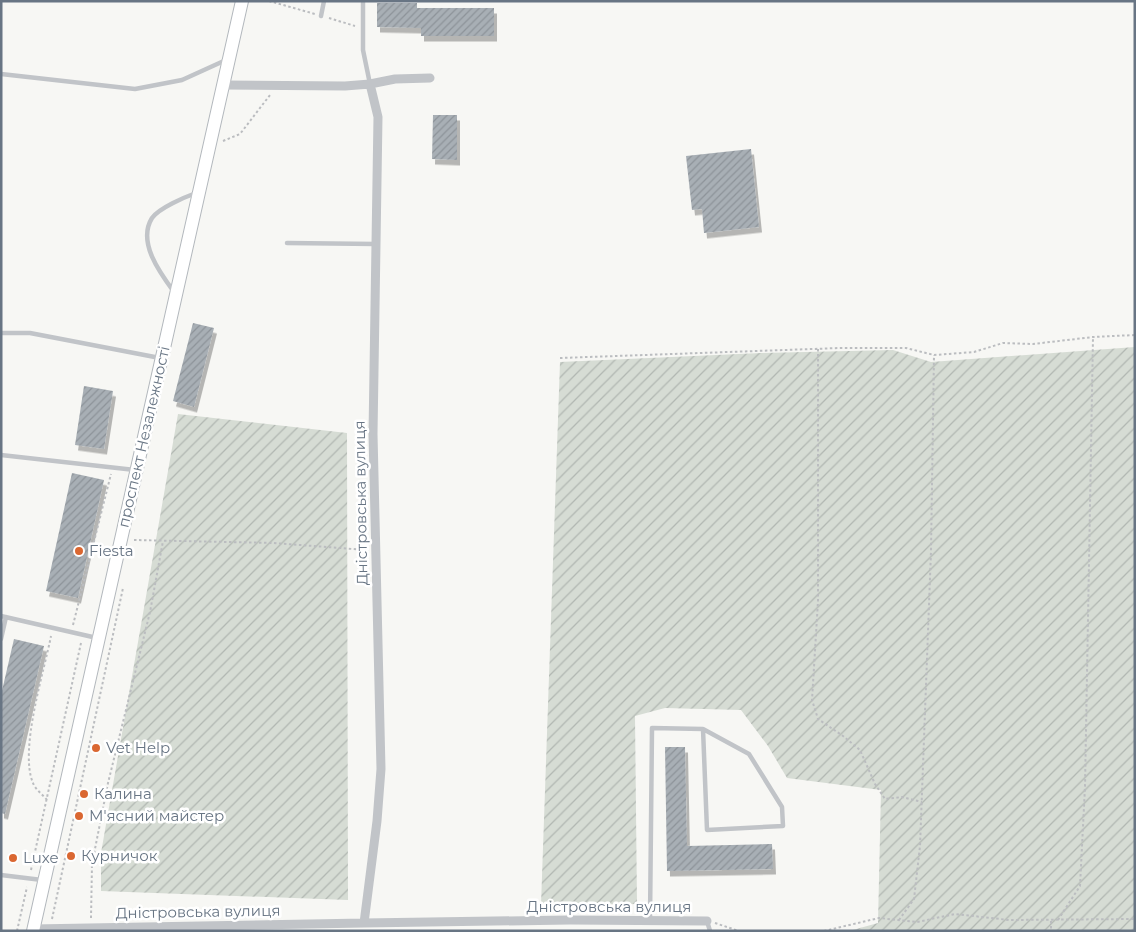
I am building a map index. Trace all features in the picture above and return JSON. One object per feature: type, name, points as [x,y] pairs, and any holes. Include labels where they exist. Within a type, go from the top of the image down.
[{"type":"main road","name":"проспект Незалежності","points":[[33,930],[242,1]]},
{"type":"street","points":[[223,85],[345,86],[395,79],[430,78]]},
{"type":"street","name":"Дністровська вулиця","points":[[364,923],[378,821],[381,769],[373,434],[378,117],[370,84]]},
{"type":"street","name":"Дністровська вулиця","points":[[33,930],[222,928],[364,923],[481,926],[707,921]]},
{"type":"lane","points":[[321,16],[324,1]]},
{"type":"lane","points":[[363,1],[363,50],[370,84]]},
{"type":"lane","points":[[1,74],[135,90],[182,80],[229,58]]},
{"type":"lane","points":[[176,295],[160,272],[149,248],[147,232],[153,217],[171,204],[199,191]]},
{"type":"lane","points":[[287,243],[376,244]]},
{"type":"lane","points":[[1,333],[30,333],[162,358]]},
{"type":"lane","points":[[1,455],[136,470]]},
{"type":"lane","points":[[1,639],[4,617],[98,638]]},
{"type":"lane","points":[[650,921],[652,728],[702,729],[750,754],[782,807],[783,826],[707,830],[702,729]]},
{"type":"lane","points":[[1,875],[44,880]]},
{"type":"lane","points":[[707,921],[710,931]]},
{"type":"path","points":[[222,142],[240,134],[278,85]]},
{"type":"path","points":[[560,358],[818,349],[906,348],[934,355],[974,352],[1003,343],[1033,344],[1093,337],[1135,335]]},
{"type":"path","points":[[1058,920],[1080,886],[1086,787],[1093,337]]},
{"type":"path","points":[[818,349],[818,601],[812,700],[818,719],[844,736],[860,750],[875,784],[885,799],[902,797],[922,802]]},
{"type":"path","points":[[899,920],[914,898],[920,846],[932,551],[934,355]]},
{"type":"path","points":[[71,632],[113,468]]},
{"type":"path","points":[[130,539],[274,543],[376,550]]},
{"type":"path","points":[[90,928],[92,864],[108,784],[150,612],[163,541]]},
{"type":"path","points":[[47,800],[33,784],[29,770],[28,742],[53,628]]},
{"type":"path","points":[[17,931],[83,635]]},
{"type":"path","points":[[824,931],[879,918],[917,922],[955,914],[1009,920],[1135,919]]},
{"type":"path","points":[[1051,920],[1051,931]]},
{"type":"path","points":[[707,921],[739,931]]},
{"type":"shaded area","points":[[1135,347],[1135,931],[849,931],[878,923],[881,790],[787,778],[768,746],[741,710],[665,708],[635,716],[637,904],[541,905],[560,362],[761,353],[893,350],[931,362]]},
{"type":"shaded area","points":[[178,414],[347,433],[348,900],[101,891],[101,853]]},
{"type":"building","points":[[377,3],[417,3],[417,8],[494,8],[494,36],[421,36],[421,28],[377,27]]},
{"type":"building","points":[[433,115],[457,115],[457,160],[432,159]]},
{"type":"building","points":[[751,149],[759,227],[704,233],[702,209],[692,210],[686,156]]},
{"type":"building","points":[[193,323],[214,328],[194,407],[173,401]]},
{"type":"building","points":[[84,386],[113,391],[104,449],[75,445]]},
{"type":"building","points":[[72,473],[104,480],[78,598],[46,591]]},
{"type":"building","points":[[14,639],[44,646],[5,814],[1,813],[1,695]]},
{"type":"building","points":[[665,747],[685,747],[687,846],[772,844],[773,869],[667,871]]},
{"type":"place","name":"Fiesta","points":[[79,551]]},
{"type":"place","name":"Vet Help","points":[[96,748]]},
{"type":"place","name":"Калина","points":[[84,794]]},
{"type":"place","name":"М'ясний майстер","points":[[79,816]]},
{"type":"place","name":"Курничок","points":[[71,856]]},
{"type":"place","name":"Luxe","points":[[13,858]]}]
